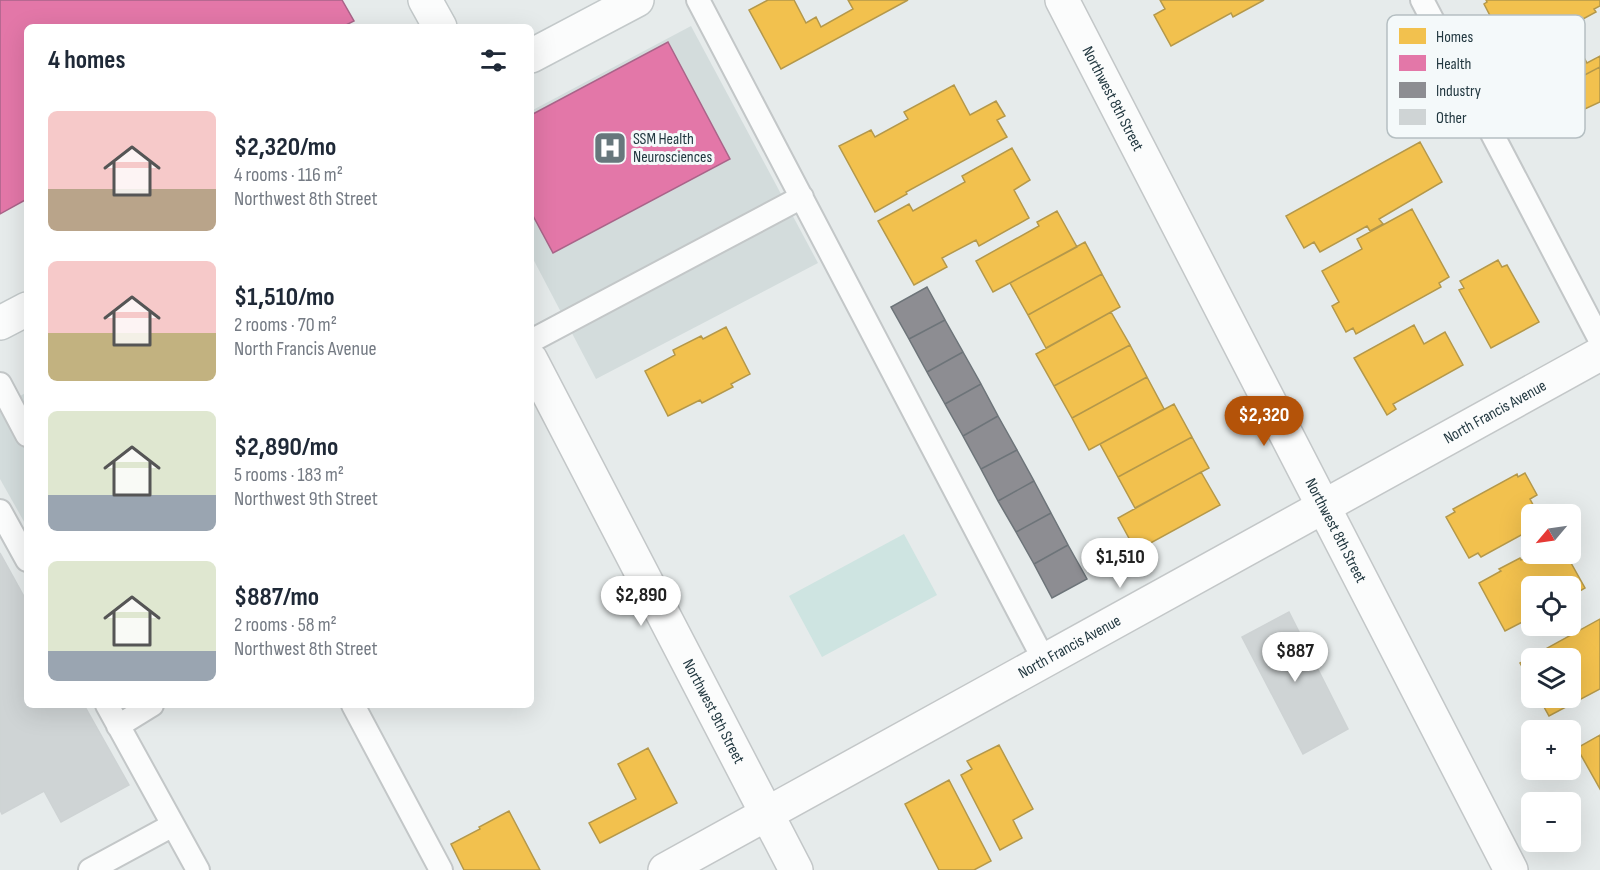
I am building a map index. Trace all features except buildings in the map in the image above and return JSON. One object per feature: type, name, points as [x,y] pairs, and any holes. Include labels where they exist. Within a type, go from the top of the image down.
[{"type":"street","points":[[425,0],[438,24]]},
{"type":"street","points":[[534,54],[637,0]]},
{"type":"street","name":"Northwest 8th Street","points":[[1062,0],[1511,870]]},
{"type":"street","points":[[0,323],[24,311]]},
{"type":"street","name":"North Francis Avenue","points":[[665,870],[1600,354]]},
{"type":"street","name":"Northwest 9th Street","points":[[534,366],[796,870]]},
{"type":"lane","points":[[698,0],[1044,660]]},
{"type":"lane","points":[[1422,0],[1430,15]]},
{"type":"lane","points":[[1494,138],[1600,340]]},
{"type":"lane","points":[[534,339],[802,197]]},
{"type":"lane","points":[[0,384],[24,429]]},
{"type":"lane","points":[[0,511],[24,555]]},
{"type":"lane","points":[[109,708],[198,870]]},
{"type":"lane","points":[[118,726],[147,708]]},
{"type":"lane","points":[[355,708],[441,870]]},
{"type":"lane","points":[[90,870],[173,825]]},
{"type":"shaded area","points":[[691,26],[818,263],[596,379],[534,261],[534,109]]},
{"type":"shaded area","points":[[24,394],[24,522],[0,479],[0,408]]},
{"type":"shaded area","points":[[904,534],[937,595],[822,657],[789,596]]},
{"type":"place","name":"SSM Health Neurosciences","points":[[610,148]]}]
